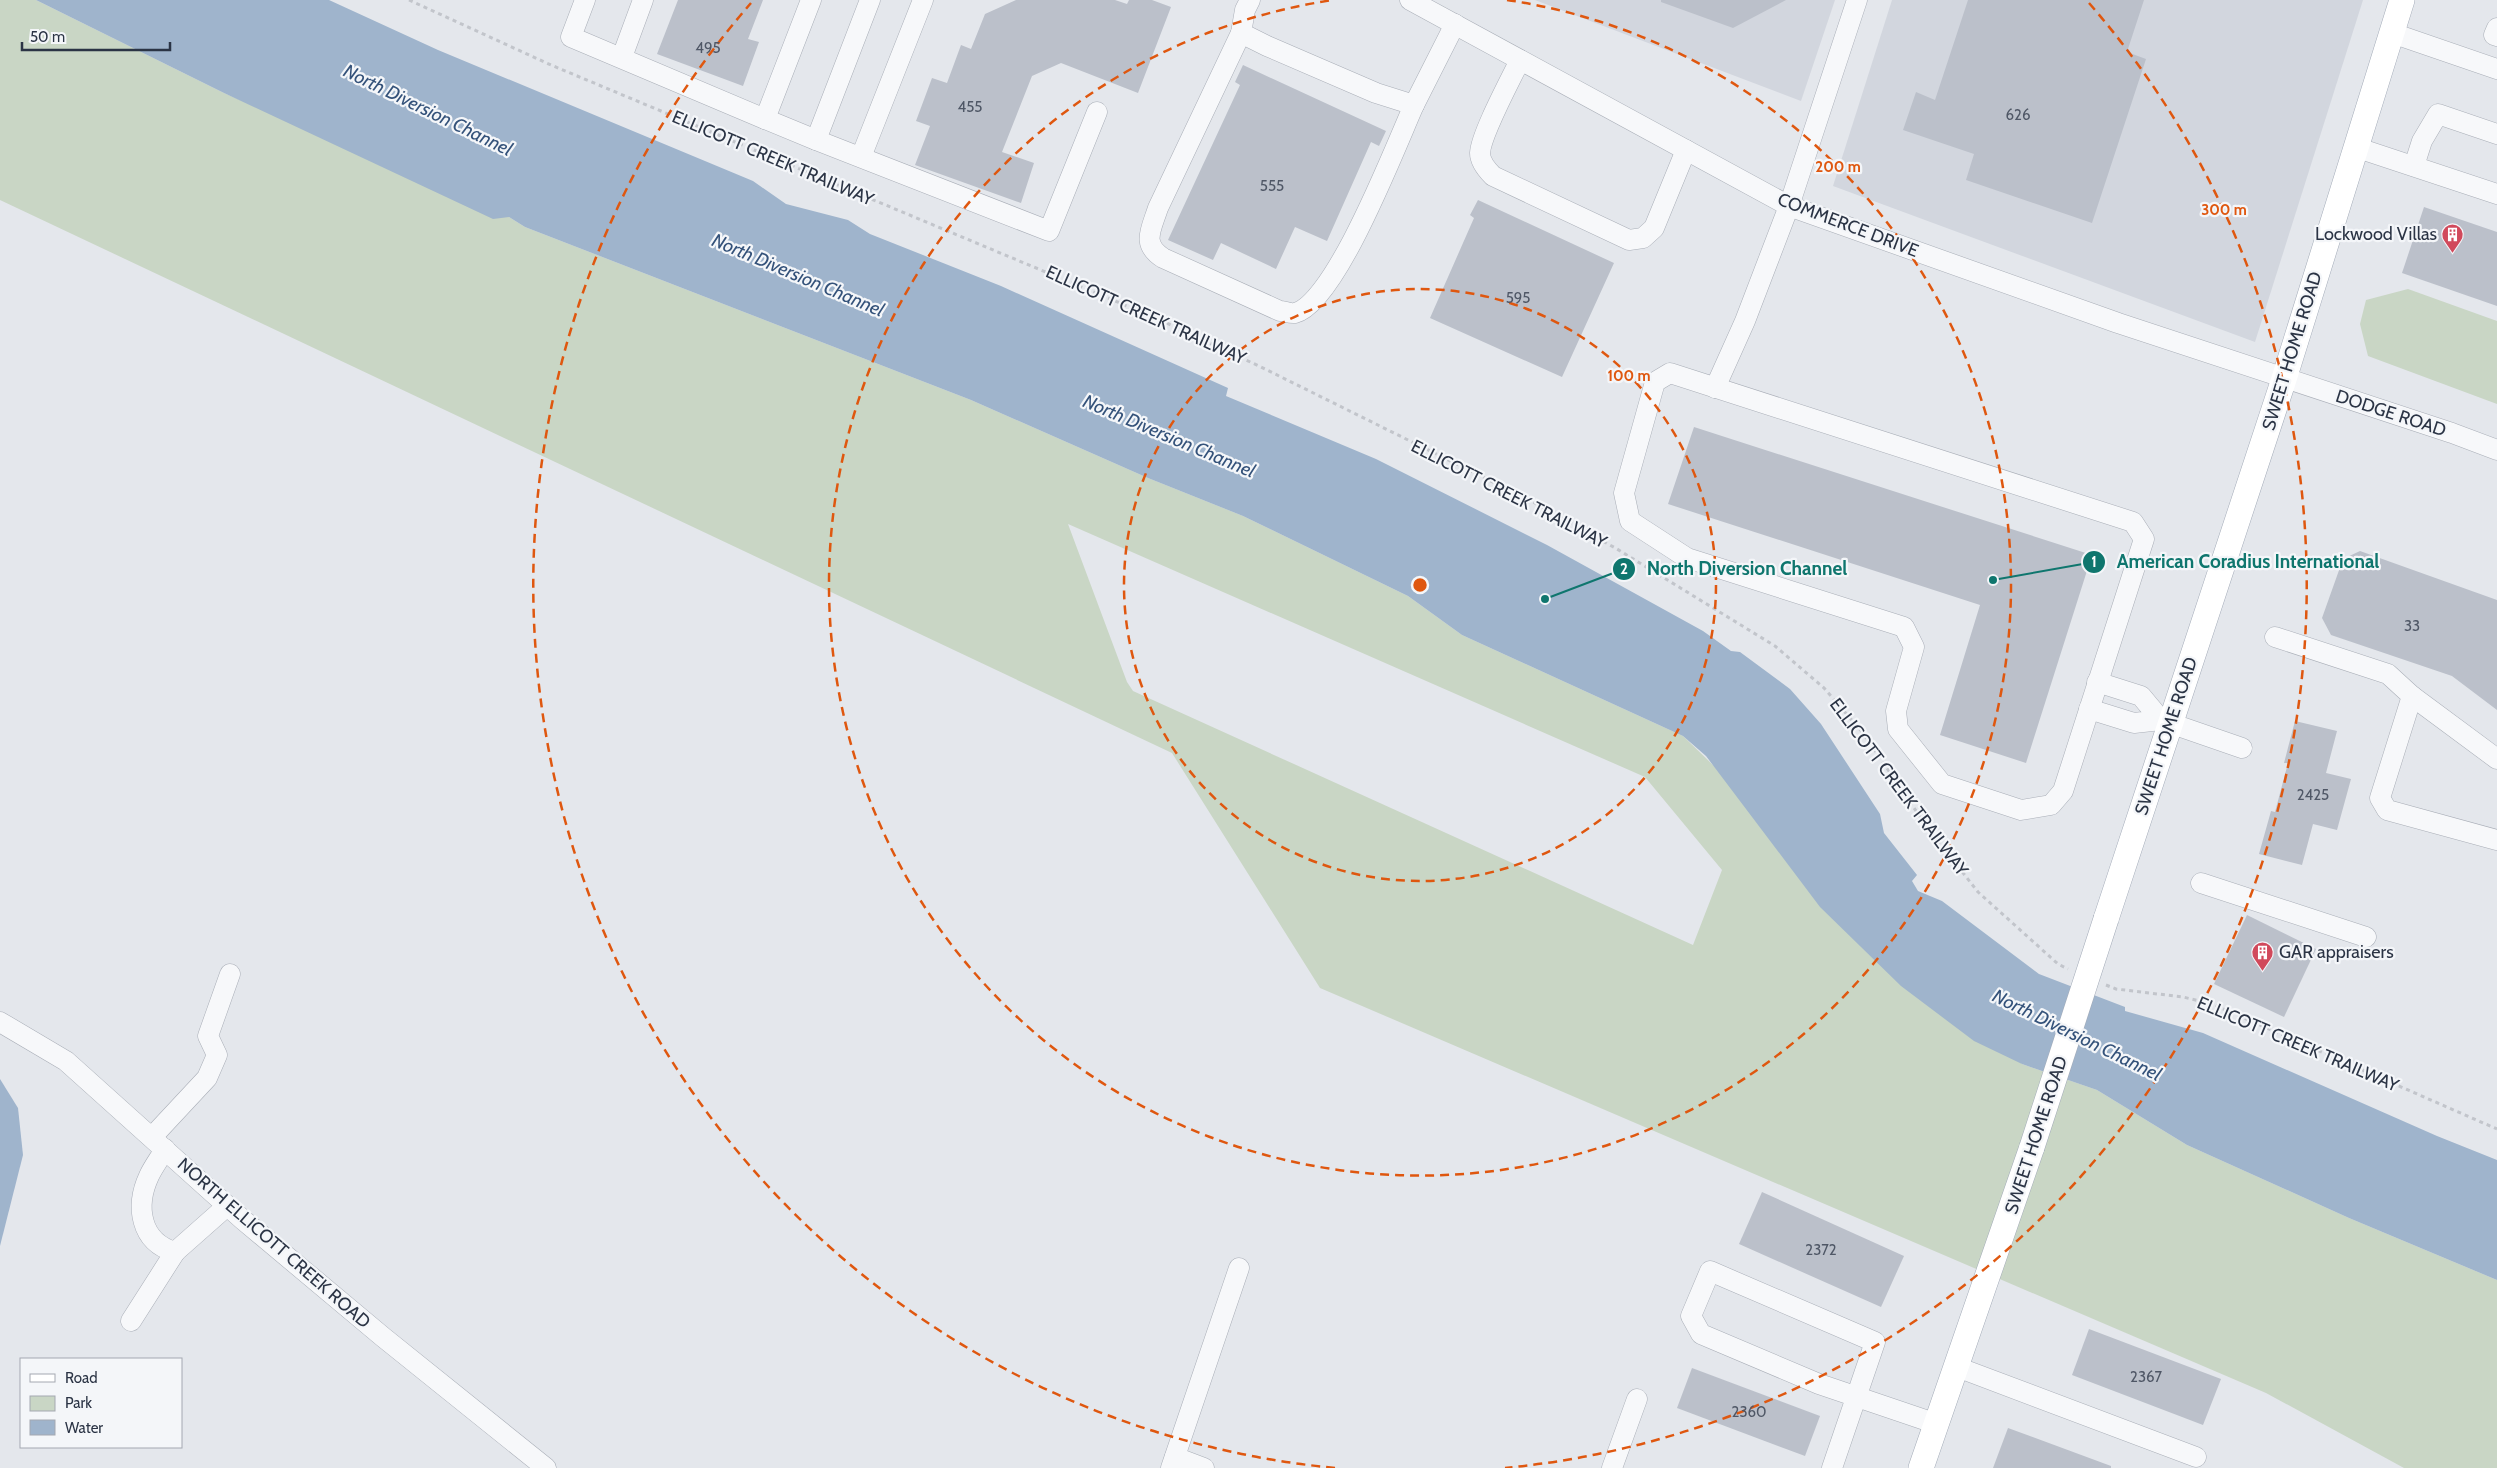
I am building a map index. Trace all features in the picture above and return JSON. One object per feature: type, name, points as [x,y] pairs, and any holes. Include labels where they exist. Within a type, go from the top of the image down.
[{"type":"main road","name":"SWEET HOME ROAD","points":[[1921,1468],[2032,1147],[2106,919],[2166,722],[2284,379],[2402,0]]},
{"type":"street","points":[[585,0],[571,37],[816,140],[1049,231],[1097,112]]},
{"type":"street","points":[[622,57],[643,0]]},
{"type":"street","points":[[765,119],[811,0]]},
{"type":"street","points":[[816,140],[870,0]]},
{"type":"street","points":[[861,157],[923,0]]},
{"type":"street","points":[[1250,0],[1245,10],[1241,33],[1158,208],[1150,231],[1149,242],[1152,251],[1163,258],[1280,311],[1294,313],[1307,307],[1319,295],[1346,256],[1414,105],[1454,24]]},
{"type":"street","name":"COMMERCE DRIVE","points":[[1410,0],[1789,206],[2118,323],[2284,379]]},
{"type":"street","points":[[1715,388],[1745,320],[1789,206],[1857,0]]},
{"type":"street","points":[[2497,28],[2494,35],[2497,36]]},
{"type":"street","points":[[1241,33],[1376,94],[1414,105]]},
{"type":"street","points":[[2392,33],[2497,69]]},
{"type":"street","points":[[1520,60],[1486,133],[1480,153],[1484,167],[1493,176],[1629,240],[1643,238],[1654,228],[1686,150]]},
{"type":"street","points":[[2414,166],[2422,142],[2438,114],[2497,134]]},
{"type":"street","points":[[2356,146],[2497,194]]},
{"type":"street","points":[[1670,373],[1715,388],[2133,522],[2144,539],[2063,791],[2051,805],[2021,810],[1942,784],[1898,729],[1896,711],[1914,647],[1904,627],[1687,558],[1630,522],[1624,493],[1656,382],[1670,373]]},
{"type":"street","name":"DODGE ROAD","points":[[2284,379],[2452,433],[2497,450]]},
{"type":"street","points":[[2275,637],[2388,674],[2412,696],[2497,759]]},
{"type":"street","points":[[2097,682],[2141,696],[2166,722]]},
{"type":"street","points":[[2412,696],[2380,798],[2387,810],[2497,840]]},
{"type":"street","points":[[2089,709],[2134,723],[2166,722],[2242,748]]},
{"type":"street","points":[[2201,883],[2366,937]]},
{"type":"street","points":[[175,1252],[162,1249],[149,1238],[144,1224],[143,1196],[159,1143],[207,1078],[217,1055],[208,1036],[230,974]]},
{"type":"street","name":"NORTH ELLICOTT CREEK ROAD","points":[[0,1022],[66,1061],[227,1206],[383,1338],[546,1468]]},
{"type":"street","points":[[131,1321],[175,1252],[227,1206]]},
{"type":"street","points":[[1204,1468],[1173,1462],[1239,1268]]},
{"type":"street","points":[[1832,1468],[1858,1397],[1875,1342],[1710,1271],[1690,1316],[1701,1334],[1819,1384],[1858,1397],[1937,1424]]},
{"type":"street","points":[[1957,1367],[2196,1458]]},
{"type":"street","points":[[1612,1468],[1637,1399]]},
{"type":"path","name":"ELLICOTT CREEK TRAILWAY","points":[[409,0],[551,65],[1158,319],[1261,367],[1533,502],[1617,549],[1775,646],[1824,688],[1863,733],[1927,827],[1978,892],[2058,964],[2074,971]]},
{"type":"path","name":"ELLICOTT CREEK TRAILWAY","points":[[2100,982],[2116,989],[2183,997],[2212,1004],[2497,1129]]},
{"type":"shaded area","points":[[1535,0],[1835,0],[1801,101]]},
{"type":"shaded area","points":[[1892,0],[2363,0],[2255,342],[1833,186]]},
{"type":"green space","points":[[0,0],[36,0],[224,93],[509,217],[525,227],[971,400],[1148,478],[1243,516],[1408,596],[1462,635],[1683,736],[2022,1064],[2097,1090],[2187,1145],[2349,1218],[2497,1280],[2497,1468],[2404,1468],[2266,1393],[1320,988],[1172,753],[0,200]],"holes":[[[1068,524],[1645,777],[1722,870],[1693,945],[1133,691],[1127,682]]]},
{"type":"green space","points":[[2408,289],[2497,321],[2497,404],[2368,356],[2360,324],[2366,300]]},
{"type":"water","points":[[36,0],[329,0],[438,50],[753,181],[786,204],[848,220],[870,234],[1001,286],[1228,388],[1226,396],[1376,459],[1547,545],[1703,631],[1731,651],[1740,652],[1790,689],[1821,724],[1880,814],[1884,833],[1917,875],[1912,881],[1918,891],[1942,901],[2039,974],[2125,1007],[2125,1011],[2203,1033],[2437,1136],[2497,1160],[2497,1280],[2349,1218],[2187,1145],[2097,1090],[2022,1064],[1974,1041],[1901,986],[1820,907],[1706,756],[1683,736],[1462,635],[1408,596],[1243,516],[1148,478],[971,400],[525,227],[509,217],[493,219],[224,93]]},
{"type":"water","points":[[0,1079],[18,1108],[23,1155],[0,1246]]},
{"type":"building","points":[[678,0],[763,0],[748,39],[759,42],[743,86],[657,54]]},
{"type":"building","points":[[1016,0],[1115,0],[1127,4],[1129,0],[1152,0],[1171,7],[1138,93],[1061,63],[1032,76],[1002,152],[1034,163],[1021,203],[915,165],[930,126],[916,121],[932,78],[947,83],[961,45],[971,49],[985,14]]},
{"type":"building","points":[[1661,0],[1786,0],[1733,28],[1661,2]]},
{"type":"building","points":[[1968,0],[2144,0],[2127,52],[2146,59],[2092,223],[1966,180],[1974,154],[1903,130],[1916,92],[1935,100]]},
{"type":"building","points":[[1243,65],[1386,131],[1379,146],[1371,142],[1327,241],[1295,227],[1276,269],[1221,243],[1213,260],[1168,240],[1240,85],[1235,82]]},
{"type":"building","points":[[1478,200],[1614,263],[1562,377],[1430,318],[1474,218],[1470,215]]},
{"type":"building","name":"Lockwood Villas","points":[[2424,207],[2497,232],[2497,306],[2402,273]]},
{"type":"building","points":[[1694,427],[2092,555],[2026,763],[1940,735],[1980,605],[1668,504]]},
{"type":"building","points":[[2360,551],[2497,600],[2497,710],[2452,676],[2331,635],[2322,618],[2343,559]]},
{"type":"building","points":[[2295,721],[2337,731],[2326,773],[2351,779],[2337,830],[2313,824],[2302,865],[2259,854],[2271,811],[2275,812],[2288,763],[2284,763]]},
{"type":"building","name":"GAR appraisers","points":[[2247,915],[2316,949],[2284,1017],[2214,984]]},
{"type":"building","points":[[1762,1192],[1904,1256],[1881,1307],[1739,1244]]},
{"type":"building","points":[[2089,1329],[2221,1379],[2203,1425],[2072,1375]]},
{"type":"building","points":[[1692,1368],[1820,1416],[1805,1456],[1677,1408]]},
{"type":"building","points":[[2008,1428],[2111,1466],[2111,1468],[1993,1468]]},
{"type":"place","name":"Lockwood Villas","points":[[2453,253]]},
{"type":"place","name":"American Coradius International","points":[[1993,580]]},
{"type":"place","name":"North Diversion Channel","points":[[1545,599]]},
{"type":"place","name":"GAR appraisers","points":[[2263,971]]}]
